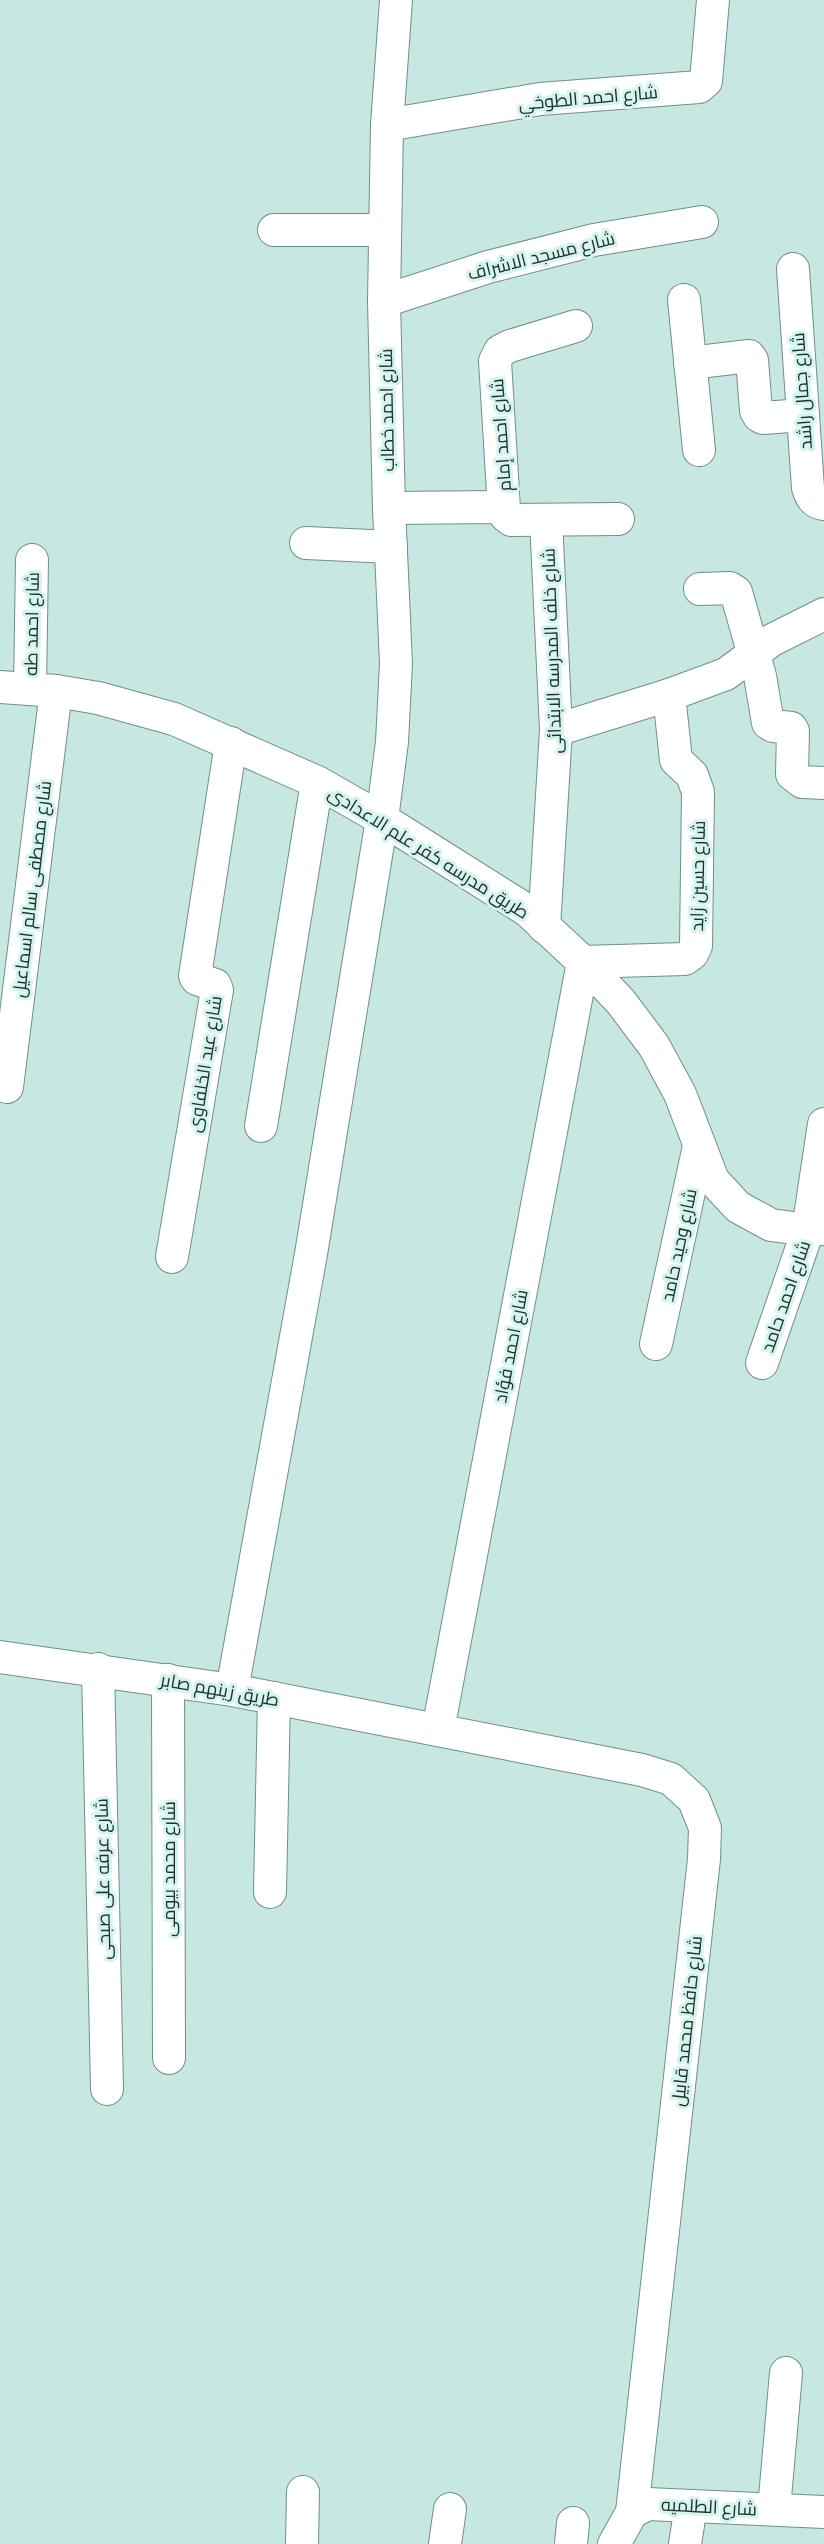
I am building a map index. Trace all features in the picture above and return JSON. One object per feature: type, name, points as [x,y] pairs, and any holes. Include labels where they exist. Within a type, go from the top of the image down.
[{"type":"street","name":"شارع احمد خطاب","points":[[232,1690],[311,1254],[382,819],[392,742],[396,663],[389,508],[384,301],[387,125],[396,0]]},
{"type":"street","name":"شارع احمد الطوخي","points":[[387,125],[540,99],[699,87],[706,81],[713,0]]},
{"type":"street","name":"شارع مسجد الاشراف","points":[[384,301],[488,267],[594,240],[702,222]]},
{"type":"street","points":[[274,230],[385,230]]},
{"type":"street","name":"شارع جمال راشد","points":[[793,268],[808,488],[811,498],[824,504]]},
{"type":"street","points":[[684,300],[699,450]]},
{"type":"street","name":"شارع احمد إمام","points":[[504,509],[495,361],[500,351],[510,346],[576,326]]},
{"type":"street","points":[[690,363],[749,356],[752,360],[756,411],[759,416],[764,418],[803,414]]},
{"type":"street","points":[[389,508],[504,509],[506,516],[511,520],[618,519]]},
{"type":"street","name":"شارع خلف المدرسه الابتدائى","points":[[544,927],[556,730],[546,520]]},
{"type":"street","points":[[306,543],[391,547]]},
{"type":"street","name":"شارع احمد طه","points":[[29,689],[32,560]]},
{"type":"street","points":[[700,589],[729,588],[736,592],[754,654],[768,723],[773,726],[788,727],[793,731],[792,774],[802,782],[824,783]]},
{"type":"street","points":[[556,730],[669,695],[726,674],[795,627],[824,614]]},
{"type":"street","name":"طريق مدرسه كفر علم الاعدادى","points":[[29,689],[98,698],[140,708],[174,719],[231,743],[317,782],[382,819],[528,911],[583,962],[621,1002],[654,1046],[680,1094],[713,1180],[738,1207],[771,1225],[816,1230]]},
{"type":"street","name":"شارع مصطفى سالم اسماعيل","points":[[7,1087],[29,689]]},
{"type":"street","name":"شارع حسين زايد","points":[[583,962],[685,959],[692,954],[696,946],[698,792],[692,775],[681,767],[674,754],[669,695]]},
{"type":"street","name":"شارع عيد الخلفاوى","points":[[172,1257],[217,990],[215,985],[200,981],[195,976],[231,743]]},
{"type":"street","points":[[261,1126],[317,782]]},
{"type":"street","name":"شارع احمد فؤاد","points":[[438,1730],[583,962]]},
{"type":"street","name":"شارع احمد حامد","points":[[762,1363],[816,1230],[824,1124]]},
{"type":"street","name":"شارع وحيد حامد","points":[[656,1344],[699,1146]]},
{"type":"street","name":"طريق زينهم صابر","points":[[0,1657],[98,1669],[232,1690],[438,1730]]},
{"type":"street","name":"شارع عرفه على صبحى","points":[[98,1669],[107,2089]]},
{"type":"street","name":"شارع محمد بيومى","points":[[168,1680],[169,2058]]},
{"type":"street","points":[[270,1892],[274,1698]]},
{"type":"street","name":"شارع حافظ محمد قابيل","points":[[438,1730],[642,1770],[671,1779],[694,1800],[705,1828],[632,2512]]},
{"type":"street","points":[[774,2509],[786,2373]]},
{"type":"street","points":[[302,2544],[303,2492]]},
{"type":"street","name":"شارع الطلميه","points":[[632,2512],[648,2504],[824,2512]]},
{"type":"street","points":[[685,2544],[691,2506]]},
{"type":"street","points":[[445,2544],[450,2509]]},
{"type":"street","points":[[614,2544],[632,2512]]}]
